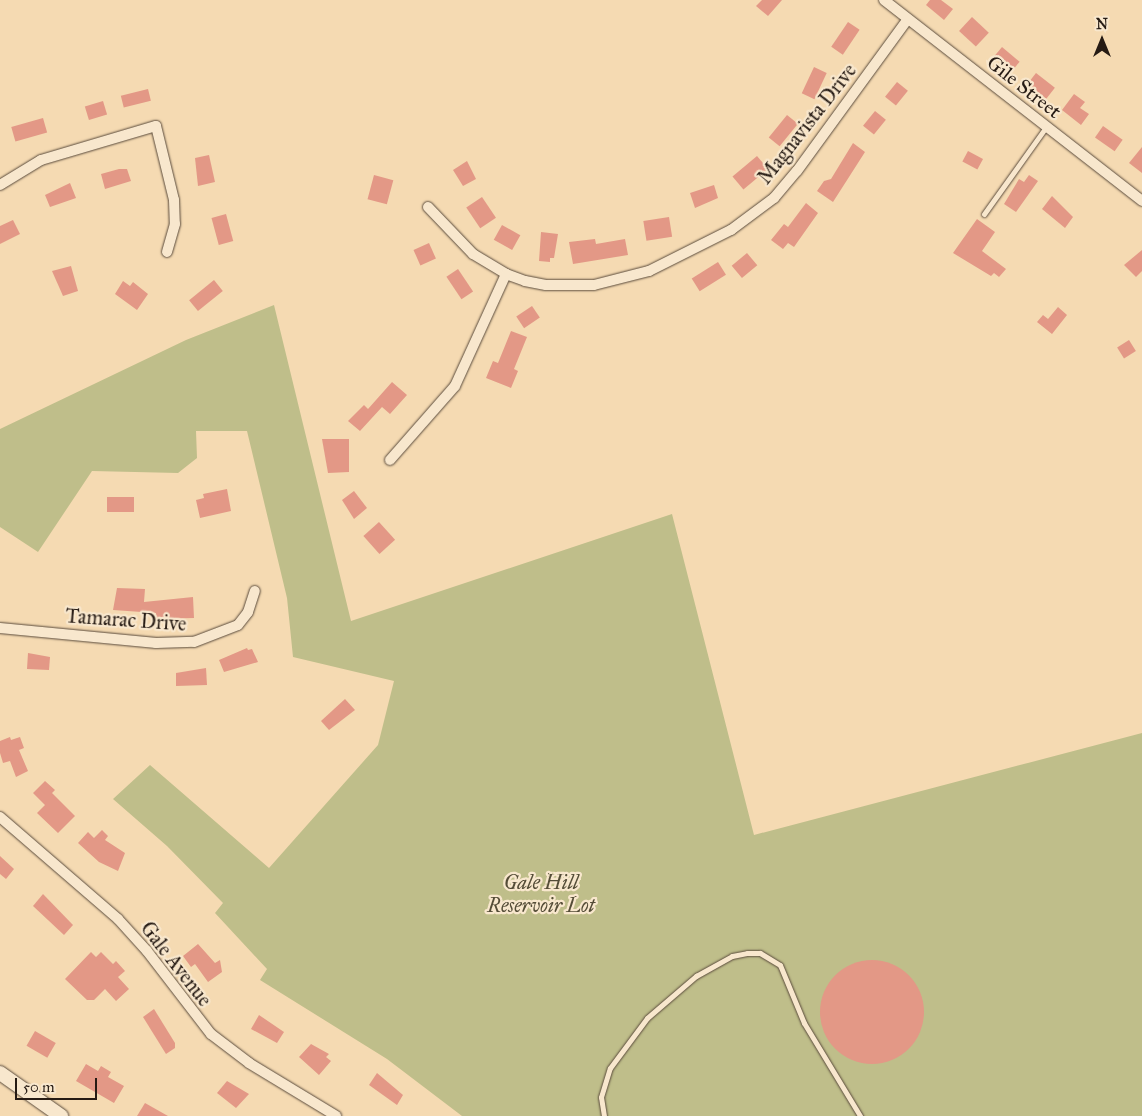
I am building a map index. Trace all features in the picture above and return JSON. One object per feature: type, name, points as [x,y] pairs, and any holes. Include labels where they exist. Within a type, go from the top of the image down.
[{"type":"main road","points":[[0,1073],[61,1116]]},
{"type":"street","name":"Gile Street","points":[[884,0],[1142,201]]},
{"type":"street","name":"Magnavista Drive","points":[[428,206],[460,242],[506,274],[546,286],[577,286],[615,281],[665,265],[748,220],[786,185],[908,19]]},
{"type":"street","points":[[0,185],[41,160],[156,126],[174,200],[174,231],[167,252]]},
{"type":"street","points":[[390,460],[455,386],[506,274]]},
{"type":"street","name":"Tamarac Drive","points":[[0,628],[156,644],[194,642],[238,625],[248,612],[255,591]]},
{"type":"street","name":"Gale Avenue","points":[[0,817],[118,919],[147,951],[211,1034],[249,1064],[330,1115]]},
{"type":"lane","points":[[984,214],[1046,127]]},
{"type":"lane","points":[[604,1116],[601,1097],[610,1068],[647,1018],[696,976],[732,956],[747,953],[760,953],[780,964],[804,1023],[860,1116]]},
{"type":"green space","name":"Gale Hill Reservoir Lot","points":[[274,305],[351,621],[672,514],[754,835],[1142,733],[1142,1116],[462,1116],[387,1059],[260,980],[267,969],[215,913],[223,903],[167,846],[113,799],[150,765],[269,868],[378,745],[394,681],[293,657],[287,598],[247,431],[196,431],[197,458],[178,473],[92,471],[38,552],[0,527],[0,429],[186,340]]},
{"type":"building","points":[[762,0],[782,0],[768,16],[756,6]]},
{"type":"building","points":[[930,0],[941,0],[953,9],[944,20],[926,5]]},
{"type":"building","points":[[972,17],[989,33],[976,47],[959,31]]},
{"type":"building","points":[[848,22],[860,30],[843,55],[831,47]]},
{"type":"building","points":[[1002,47],[1020,62],[1011,72],[994,57]]},
{"type":"building","points":[[814,67],[827,73],[814,99],[802,93]]},
{"type":"building","points":[[1036,73],[1055,88],[1046,99],[1027,84]]},
{"type":"building","points":[[897,82],[908,91],[896,106],[885,97]]},
{"type":"building","points":[[148,89],[151,101],[124,107],[121,96]]},
{"type":"building","points":[[1074,94],[1085,102],[1080,108],[1089,114],[1081,125],[1062,110]]},
{"type":"building","points":[[103,101],[107,114],[89,120],[85,107]]},
{"type":"building","points":[[875,111],[886,120],[874,135],[863,126]]},
{"type":"building","points":[[787,115],[798,124],[780,146],[769,138]]},
{"type":"building","points":[[43,118],[47,132],[15,142],[11,127]]},
{"type":"building","points":[[1103,126],[1123,140],[1115,151],[1095,137]]},
{"type":"building","points":[[853,143],[865,152],[833,202],[817,191],[824,181],[831,179]]},
{"type":"building","points":[[1142,147],[1142,173],[1129,163]]},
{"type":"building","points":[[968,151],[983,159],[977,170],[962,162]]},
{"type":"building","points":[[209,155],[215,182],[198,186],[195,158]]},
{"type":"building","points":[[757,156],[768,169],[743,190],[732,177]]},
{"type":"building","points":[[467,161],[476,179],[463,186],[453,170]]},
{"type":"building","points":[[119,169],[127,169],[131,181],[105,189],[101,174]]},
{"type":"building","points":[[374,175],[393,180],[387,204],[368,199]]},
{"type":"building","points":[[1029,175],[1038,181],[1016,212],[1004,204],[1019,179],[1024,182]]},
{"type":"building","points":[[70,183],[76,198],[50,207],[45,195]]},
{"type":"building","points":[[714,185],[718,198],[695,208],[690,193]]},
{"type":"building","points":[[1052,196],[1073,217],[1065,228],[1042,209]]},
{"type":"building","points":[[482,197],[496,218],[480,228],[466,208]]},
{"type":"building","points":[[806,203],[818,213],[794,247],[788,243],[783,249],[771,240],[784,224],[788,227]]},
{"type":"building","points":[[226,214],[233,241],[219,245],[212,218]]},
{"type":"building","points":[[669,217],[672,237],[646,241],[643,221]]},
{"type":"building","points":[[977,219],[995,232],[982,251],[1006,269],[999,277],[994,273],[991,276],[953,253]]},
{"type":"building","points":[[13,220],[20,234],[0,244],[0,226]]},
{"type":"building","points":[[502,225],[520,235],[512,250],[494,240]]},
{"type":"building","points":[[541,232],[558,234],[554,258],[550,258],[550,262],[539,261]]},
{"type":"building","points":[[595,239],[596,244],[625,239],[628,255],[573,264],[569,242]]},
{"type":"building","points":[[429,243],[436,259],[420,265],[413,250]]},
{"type":"building","points":[[1142,250],[1142,271],[1136,277],[1124,265]]},
{"type":"building","points":[[747,253],[757,265],[742,278],[732,266]]},
{"type":"building","points":[[718,262],[726,275],[700,291],[692,278]]},
{"type":"building","points":[[71,266],[78,291],[63,296],[52,271]]},
{"type":"building","points":[[458,269],[473,291],[461,299],[446,277]]},
{"type":"building","points":[[214,280],[223,291],[198,311],[189,300]]},
{"type":"building","points":[[123,281],[130,286],[133,282],[148,294],[137,310],[115,294]]},
{"type":"building","points":[[532,306],[540,318],[524,328],[516,317]]},
{"type":"building","points":[[1058,307],[1067,315],[1052,334],[1037,322],[1043,315],[1048,319]]},
{"type":"building","points":[[511,331],[527,337],[514,369],[518,371],[511,388],[486,378],[493,361],[498,363]]},
{"type":"building","points":[[1129,340],[1136,351],[1124,358],[1117,347]]},
{"type":"building","points":[[392,382],[407,395],[390,414],[382,407],[360,431],[348,421],[364,405],[368,409]]},
{"type":"building","points":[[322,439],[349,439],[349,472],[328,473]]},
{"type":"building","points":[[227,489],[231,511],[200,518],[196,500],[204,498],[203,494]]},
{"type":"building","points":[[354,491],[367,508],[354,519],[342,500]]},
{"type":"building","points":[[107,497],[134,497],[134,512],[107,512]]},
{"type":"building","points":[[379,522],[395,540],[379,554],[363,536]]},
{"type":"building","points":[[117,588],[145,589],[144,602],[193,597],[194,618],[156,619],[156,613],[113,610]]},
{"type":"building","points":[[247,648],[248,650],[252,649],[258,662],[224,672],[219,660]]},
{"type":"building","points":[[28,653],[50,657],[49,670],[27,669]]},
{"type":"building","points":[[206,668],[207,685],[176,686],[176,673]]},
{"type":"building","points":[[345,699],[355,710],[329,730],[321,721]]},
{"type":"building","points":[[10,737],[11,740],[20,737],[24,748],[19,750],[28,771],[16,777],[10,761],[3,763],[0,753],[0,741]]},
{"type":"building","points":[[45,781],[55,790],[52,793],[75,816],[58,833],[37,813],[45,805],[33,793]]},
{"type":"building","points":[[102,830],[108,836],[105,840],[125,853],[118,871],[99,862],[78,843],[88,832],[94,838]]},
{"type":"building","points":[[0,856],[14,869],[6,879],[0,874]]},
{"type":"building","points":[[43,894],[73,925],[64,935],[33,906]]},
{"type":"building","points":[[198,944],[215,963],[220,960],[222,972],[208,982],[195,964],[191,967],[183,956]]},
{"type":"building","points":[[91,952],[96,957],[101,952],[113,964],[116,961],[125,971],[118,977],[129,989],[116,1001],[105,989],[94,1000],[87,1000],[65,979]]},
{"type":"building","points":[[872,960],[892,964],[909,975],[920,992],[924,1012],[920,1032],[909,1049],[892,1060],[872,1064],[852,1060],[835,1049],[824,1032],[820,1012],[824,992],[835,975],[852,964]]},
{"type":"building","points":[[154,1009],[175,1043],[175,1048],[166,1054],[143,1017]]},
{"type":"building","points":[[259,1015],[284,1032],[277,1043],[251,1029]]},
{"type":"building","points":[[35,1031],[56,1043],[47,1058],[26,1046]]},
{"type":"building","points":[[311,1044],[329,1054],[326,1057],[331,1061],[319,1075],[299,1057]]},
{"type":"building","points":[[86,1064],[98,1071],[101,1066],[111,1072],[108,1077],[124,1086],[114,1103],[76,1081]]},
{"type":"building","points":[[377,1073],[403,1095],[397,1105],[369,1085]]},
{"type":"building","points":[[227,1081],[249,1094],[236,1108],[217,1093]]},
{"type":"building","points":[[145,1103],[168,1116],[137,1116]]}]
